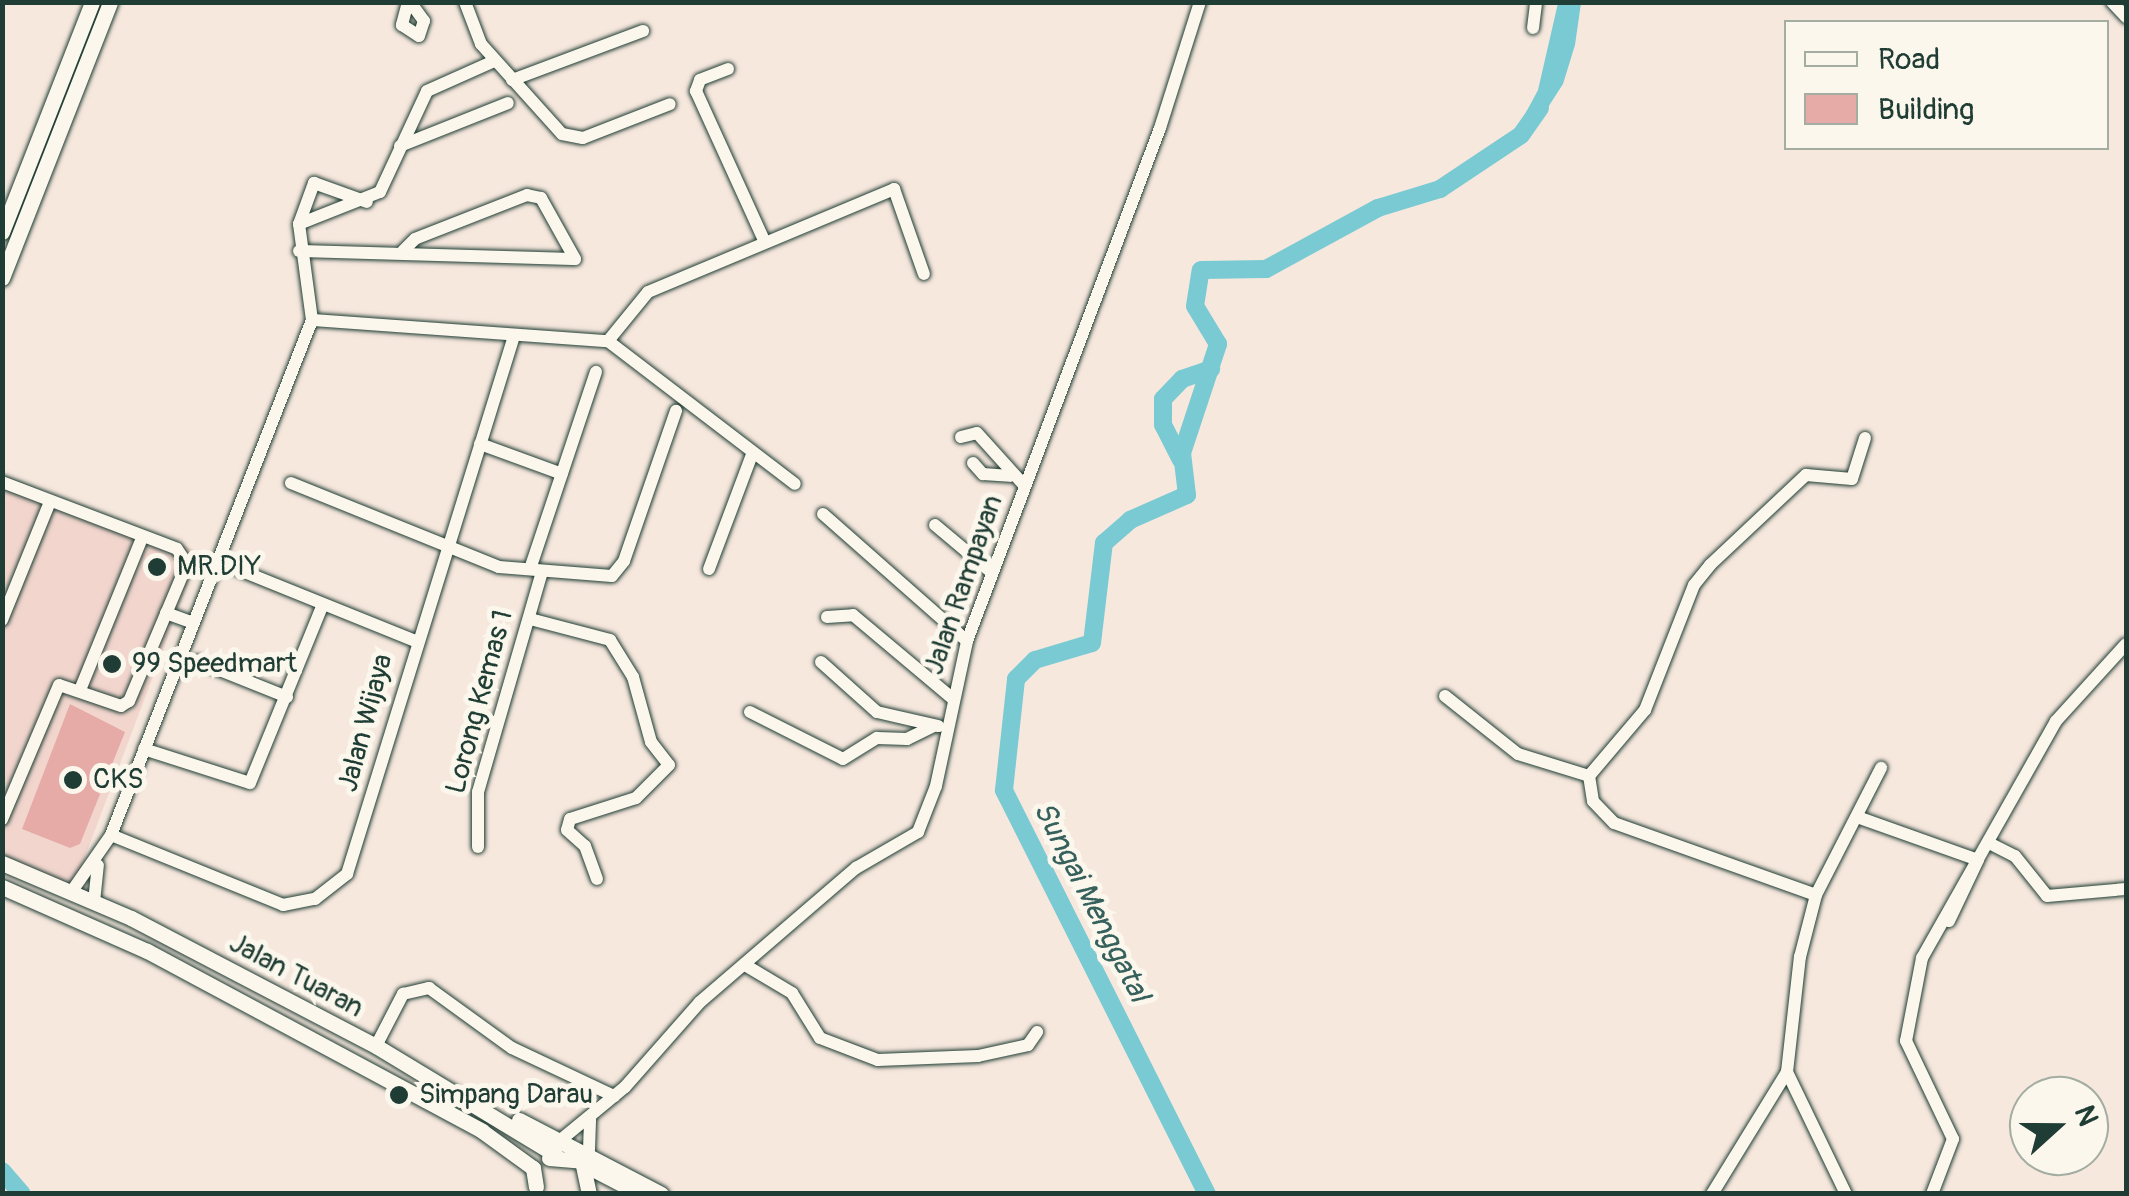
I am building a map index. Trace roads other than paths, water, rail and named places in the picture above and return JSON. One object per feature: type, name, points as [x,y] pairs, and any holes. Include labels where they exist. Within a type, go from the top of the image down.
[{"type":"main road","points":[[2,232],[92,2]]},
{"type":"main road","points":[[2,278],[110,2]]},
{"type":"main road","name":"Jalan Tuaran","points":[[2,863],[72,891],[376,1046],[496,1113],[556,1155],[587,1158]]},
{"type":"main road","name":"Jalan Tuaran","points":[[2,887],[147,951],[468,1123],[520,1156],[537,1190]]},
{"type":"main road","points":[[496,1113],[564,1138],[641,1194]]},
{"type":"main road","points":[[537,1190],[540,1167],[556,1155]]},
{"type":"main road","points":[[587,1158],[589,1194]]},
{"type":"main road","points":[[587,1158],[661,1194]]},
{"type":"street","points":[[481,2],[466,5],[494,61],[575,139],[670,104]]},
{"type":"street","name":"Jalan Rampayan","points":[[564,1138],[614,1096],[746,965],[856,868],[918,832],[941,725],[991,572],[1160,128],[1200,2]]},
{"type":"street","points":[[1533,28],[1536,2]]},
{"type":"street","points":[[2112,2],[2126,17]]},
{"type":"street","points":[[512,80],[644,31]]},
{"type":"street","points":[[299,224],[366,202],[386,181],[427,91],[494,61]]},
{"type":"street","points":[[728,70],[700,80],[696,90],[764,240]]},
{"type":"street","points":[[400,146],[508,104]]},
{"type":"street","points":[[72,891],[98,863],[111,835],[312,320],[299,251],[299,224],[314,183],[366,202]]},
{"type":"street","points":[[608,341],[648,292],[764,240],[894,189],[924,274]]},
{"type":"street","points":[[299,251],[404,251],[417,256],[575,259],[541,198],[528,195],[415,239],[404,251]]},
{"type":"street","points":[[312,320],[513,339],[608,341],[751,456],[796,484]]},
{"type":"street","name":"Jalan Wijaya","points":[[111,835],[260,899],[292,904],[331,889],[356,860],[415,641],[513,339]]},
{"type":"street","name":"Lorong Kemas 1","points":[[478,848],[478,792],[530,619],[536,570],[562,474],[596,372]]},
{"type":"street","points":[[291,483],[500,568],[618,572],[676,411]]},
{"type":"street","points":[[961,437],[979,435],[1010,476],[1024,484]]},
{"type":"street","points":[[1816,895],[1614,823],[1593,801],[1589,776],[1645,710],[1694,585],[1710,565],[1806,475],[1854,478],[1866,438]]},
{"type":"street","points":[[480,444],[562,474]]},
{"type":"street","points":[[709,570],[751,456]]},
{"type":"street","points":[[973,463],[983,474],[1010,476]]},
{"type":"street","points":[[2,482],[186,556],[166,613],[125,705],[59,685],[2,819]]},
{"type":"street","points":[[2,620],[50,502]]},
{"type":"street","points":[[823,514],[968,641]]},
{"type":"street","points":[[935,525],[991,572]]},
{"type":"street","points":[[80,690],[143,536]]},
{"type":"street","points":[[237,570],[415,641]]},
{"type":"street","points":[[144,749],[250,783],[323,604]]},
{"type":"street","points":[[166,613],[194,623]]},
{"type":"street","points":[[826,617],[853,615],[952,698]]},
{"type":"street","points":[[530,619],[610,640],[634,677],[652,742],[669,765],[636,798],[570,819],[567,830],[585,846],[597,879]]},
{"type":"street","points":[[1936,1194],[1960,1136],[1912,1036],[1926,964],[1978,860],[2067,709],[2126,644]]},
{"type":"street","points":[[197,661],[287,697]]},
{"type":"street","points":[[821,662],[878,712],[941,725]]},
{"type":"street","points":[[1445,696],[1518,754],[1589,776]]},
{"type":"street","points":[[750,712],[843,759],[877,738],[907,739],[941,725]]},
{"type":"street","points":[[1712,1194],[1787,1072],[1816,895],[1860,818],[1881,768]]},
{"type":"street","points":[[1860,818],[1978,860]]},
{"type":"street","points":[[1989,842],[2015,856],[2047,896],[2126,889]]},
{"type":"street","points":[[94,902],[98,863]]},
{"type":"street","points":[[746,965],[792,994],[820,1038],[878,1060],[978,1056],[1028,1044],[1038,1032]]},
{"type":"street","points":[[376,1046],[403,994],[429,988],[512,1048],[614,1096]]},
{"type":"street","points":[[1787,1072],[1846,1194]]},
{"type":"street","points":[[587,1158],[590,1118]]},
{"type":"water","points":[[1558,3],[1581,3],[1575,45],[1563,84],[1534,129],[1522,120],[1538,90]]},
{"type":"waterway","name":"Sungai Menggatal","points":[[1207,1194],[1004,790],[1016,679],[1035,660],[1092,643],[1104,543],[1130,520],[1187,495],[1182,453],[1218,344],[1195,306],[1201,270],[1266,269],[1378,208],[1440,189],[1521,135],[1540,108]]},
{"type":"waterway","points":[[1181,460],[1163,425],[1163,399],[1182,379],[1211,369]]},
{"type":"waterway","points":[[2,1171],[22,1194]]},
{"type":"place","name":"MR.DIY","points":[[157,567]]},
{"type":"place","name":"99 Speedmart","points":[[112,664]]},
{"type":"place","name":"CKS","points":[[73,780]]},
{"type":"place","name":"Simpang Darau","points":[[399,1095]]}]
